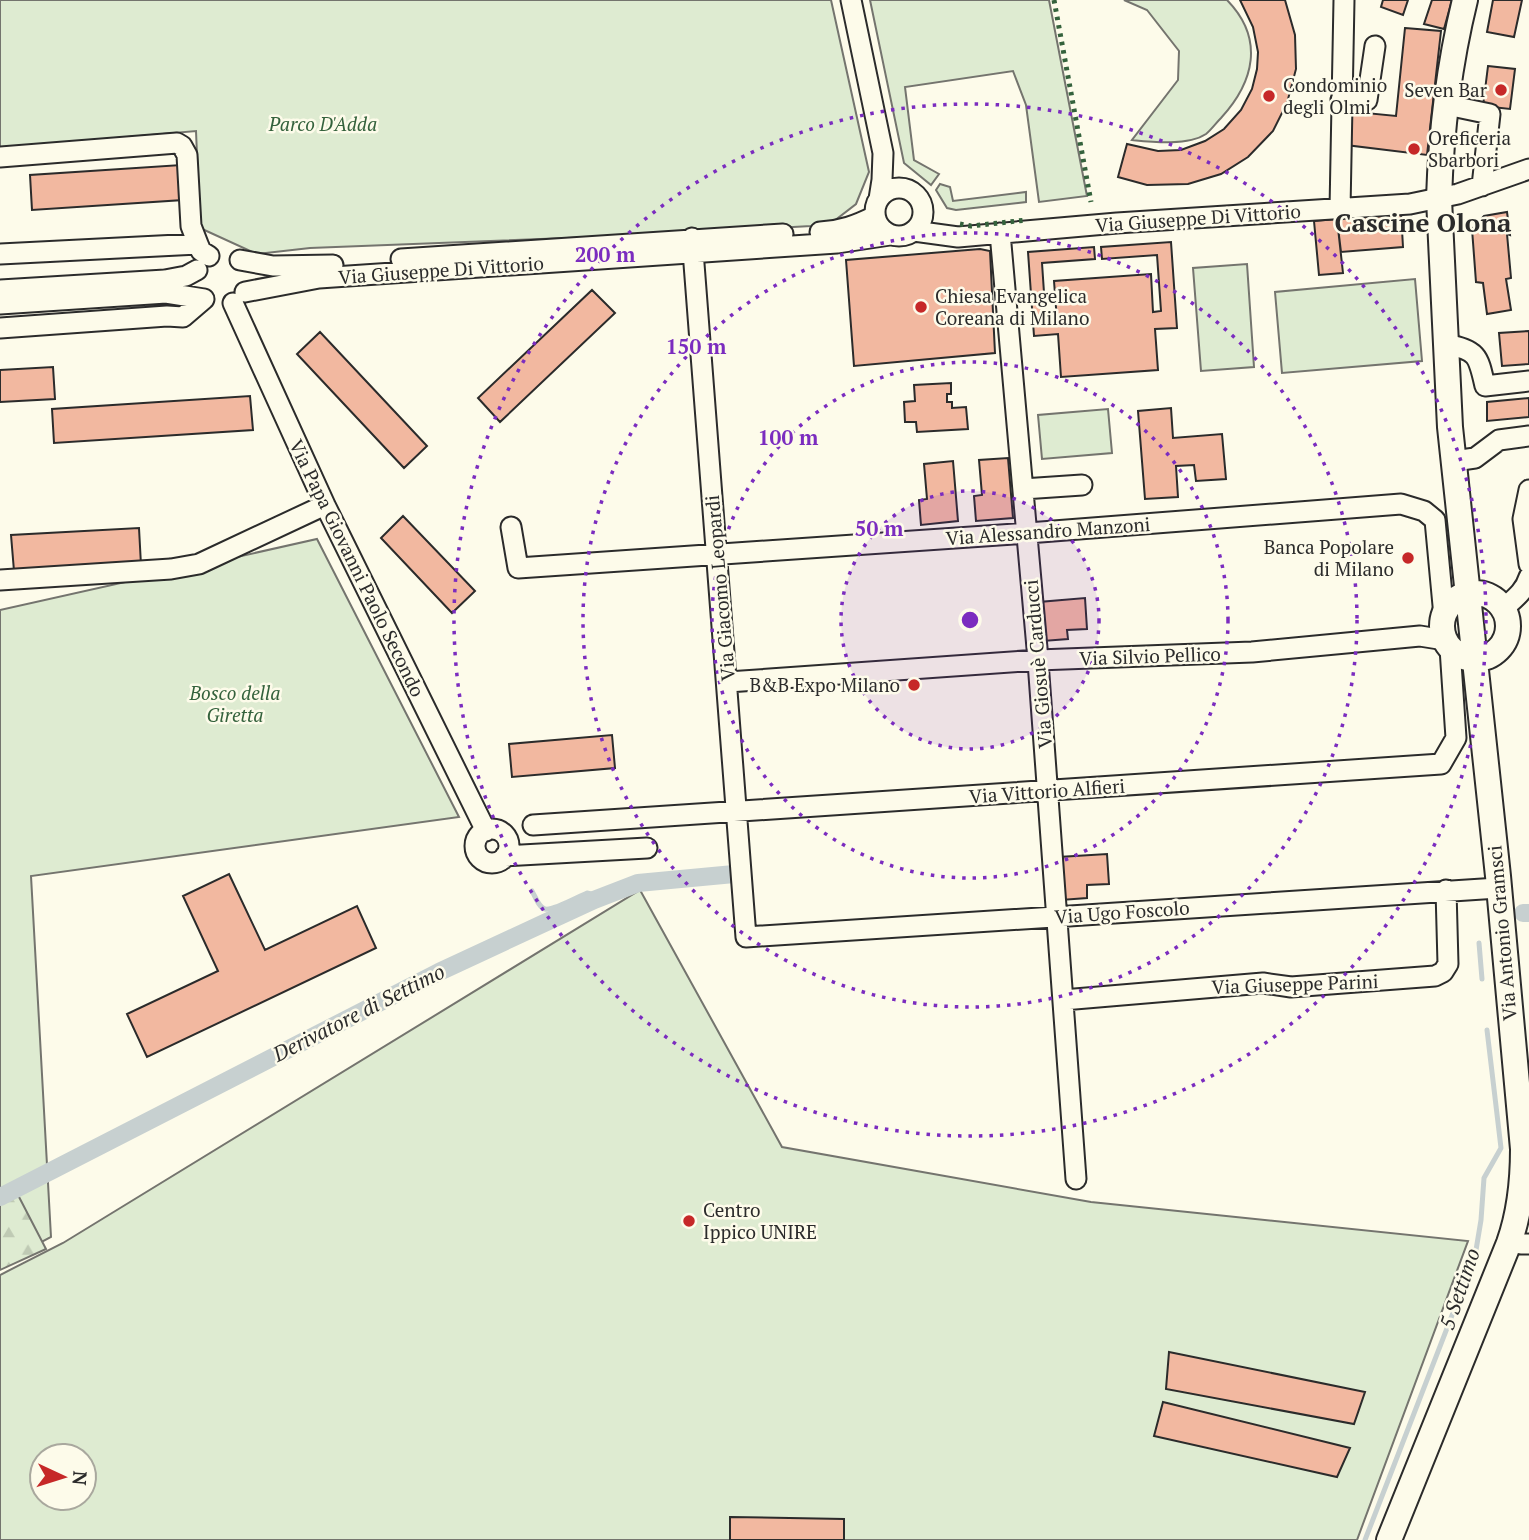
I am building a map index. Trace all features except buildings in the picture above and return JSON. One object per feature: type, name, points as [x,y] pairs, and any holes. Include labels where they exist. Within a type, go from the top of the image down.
[{"type":"main road","name":"Via Antonio Gramsci","points":[[1389,1540],[1509,1243],[1520,1202],[1523,1149],[1498,888],[1475,593],[1446,344],[1439,199],[1447,105],[1465,0]]},
{"type":"main road","points":[[1475,593],[1497,601],[1504,608],[1509,628],[1507,638],[1502,647],[1481,658],[1466,658],[1446,635],[1451,603],[1475,593]]},
{"type":"main road","name":"Via Antonio Gramsci","points":[[1481,658],[1529,1085]]},
{"type":"main road","points":[[1403,1540],[1525,1244],[1529,1217]]},
{"type":"street","points":[[851,0],[883,153],[877,208],[883,230],[890,235],[906,235],[914,231],[923,218],[923,209]]},
{"type":"street","points":[[1340,209],[1344,0]]},
{"type":"street","points":[[1341,100],[1367,100],[1375,46]]},
{"type":"street","points":[[1447,105],[1490,114],[1482,186]]},
{"type":"street","points":[[0,157],[177,143],[182,146],[187,155],[191,226],[202,256],[195,282],[204,299]]},
{"type":"street","points":[[883,153],[891,169],[918,199],[923,209],[958,237]]},
{"type":"street","name":"Via Giuseppe Di Vittorio","points":[[914,231],[958,237],[1410,204],[1439,199],[1529,169]]},
{"type":"street","points":[[877,208],[892,190],[908,190]]},
{"type":"street","name":"Via Giuseppe Di Vittorio","points":[[239,298],[319,278],[836,232],[857,225],[877,208]]},
{"type":"street","name":"Via Giosuè Carducci","points":[[1000,233],[1028,533],[1076,1179]]},
{"type":"street","name":"Via Giuseppe Di Vittorio","points":[[240,260],[273,266],[318,266],[693,245],[836,243],[890,235]]},
{"type":"street","name":"Via Giacomo Leopardi","points":[[693,245],[746,937]]},
{"type":"street","points":[[0,254],[202,256],[225,253],[240,260],[248,279],[239,298],[217,306],[204,299],[166,293],[0,304]]},
{"type":"street","points":[[0,290],[166,280],[186,276],[202,256]]},
{"type":"street","name":"Via Papa Giovanni Paolo Secondo","points":[[239,298],[324,505],[486,831]]},
{"type":"street","points":[[0,328],[183,317],[204,299]]},
{"type":"street","points":[[1446,344],[1473,352],[1481,366],[1485,386],[1529,381]]},
{"type":"street","points":[[1460,461],[1478,456],[1499,440],[1529,436]]},
{"type":"street","points":[[1023,489],[1082,485]]},
{"type":"street","points":[[1529,490],[1523,519],[1529,564]]},
{"type":"street","name":"Via Alessandro Manzoni","points":[[512,527],[518,568],[1401,504],[1424,511],[1435,520],[1446,635]]},
{"type":"street","points":[[0,580],[172,569],[199,564],[324,505]]},
{"type":"street","points":[[1504,608],[1520,594],[1529,577]]},
{"type":"street","name":"Via Silvio Pellico","points":[[728,682],[1038,660],[1252,652],[1446,635]]},
{"type":"street","name":"Via Vittorio Alfieri","points":[[533,825],[1441,764],[1456,738],[1446,635]]},
{"type":"street","points":[[486,831],[500,832],[506,838],[508,850],[505,856],[500,861],[487,863],[478,856],[476,841],[486,831]]},
{"type":"street","points":[[505,856],[647,848]]},
{"type":"street","name":"Via Ugo Foscolo","points":[[746,937],[1498,888]]},
{"type":"street","name":"Via Giuseppe Parini","points":[[1063,1000],[1263,983],[1291,987],[1435,976],[1443,972],[1448,964],[1446,890]]},
{"type":"green space","name":"Parco D'Adda","points":[[0,0],[831,0],[869,172],[856,204],[834,221],[811,226],[310,248],[257,254],[200,228],[196,131],[0,148]]},
{"type":"green space","points":[[870,0],[1049,0],[1087,196],[1039,202],[1026,105],[1013,71],[905,87],[914,160],[939,174],[931,185],[904,163]]},
{"type":"green space","points":[[1124,0],[1227,0],[1239,15],[1251,45],[1247,75],[1232,104],[1206,134],[1180,142],[1132,140],[1178,80],[1179,51],[1147,10]]},
{"type":"green space","points":[[940,184],[950,187],[953,201],[1026,192],[1026,202],[956,210],[947,208],[936,190]]},
{"type":"green space","points":[[1247,264],[1254,367],[1201,371],[1193,268]]},
{"type":"green space","points":[[1415,279],[1422,361],[1282,373],[1275,292]]},
{"type":"green space","points":[[1108,409],[1112,453],[1042,459],[1038,415]]},
{"type":"green space","name":"Bosco della Giretta","points":[[317,539],[459,817],[31,876],[51,1237],[0,1264],[0,610]]},
{"type":"green space","name":"Centro Ippico UNIRE","points":[[640,890],[782,1147],[1091,1202],[1468,1241],[1357,1540],[0,1540],[0,1275],[63,1243]]},
{"type":"green space","points":[[18,1195],[46,1249],[0,1270],[0,1203]]},
{"type":"waterway","name":"Derivatore di Settimo","points":[[0,1197],[439,972],[594,900],[638,883],[734,874]]},
{"type":"waterway","points":[[532,891],[545,909],[560,906],[587,893],[591,894],[594,900]]},
{"type":"waterway","name":"Derivatore di Settimo","points":[[1523,913],[1529,913]]},
{"type":"waterway","name":"5 Settimo","points":[[1479,943],[1482,979]]},
{"type":"waterway","name":"5 Settimo","points":[[1365,1540],[1475,1256],[1484,1178],[1501,1148],[1487,1030]]},
{"type":"hedge","points":[[1054,0],[1091,202]]},
{"type":"hedge","points":[[960,224],[971,226],[1027,220]]},
{"type":"place","name":"Seven Bar","points":[[1501,90]]},
{"type":"place","name":"Condominio degli Olmi","points":[[1269,96]]},
{"type":"place","name":"Oreficeria Sbarbori","points":[[1414,149]]},
{"type":"place","name":"Chiesa Evangelica Coreana di Milano","points":[[921,307]]},
{"type":"place","name":"Banca Popolare di Milano","points":[[1408,558]]},
{"type":"place","name":"B&B Expo Milano","points":[[914,685]]},
{"type":"place","name":"Centro Ippico UNIRE","points":[[689,1221]]},
{"type":"district","name":"Cascine Olona","points":[[1423,223]]}]
